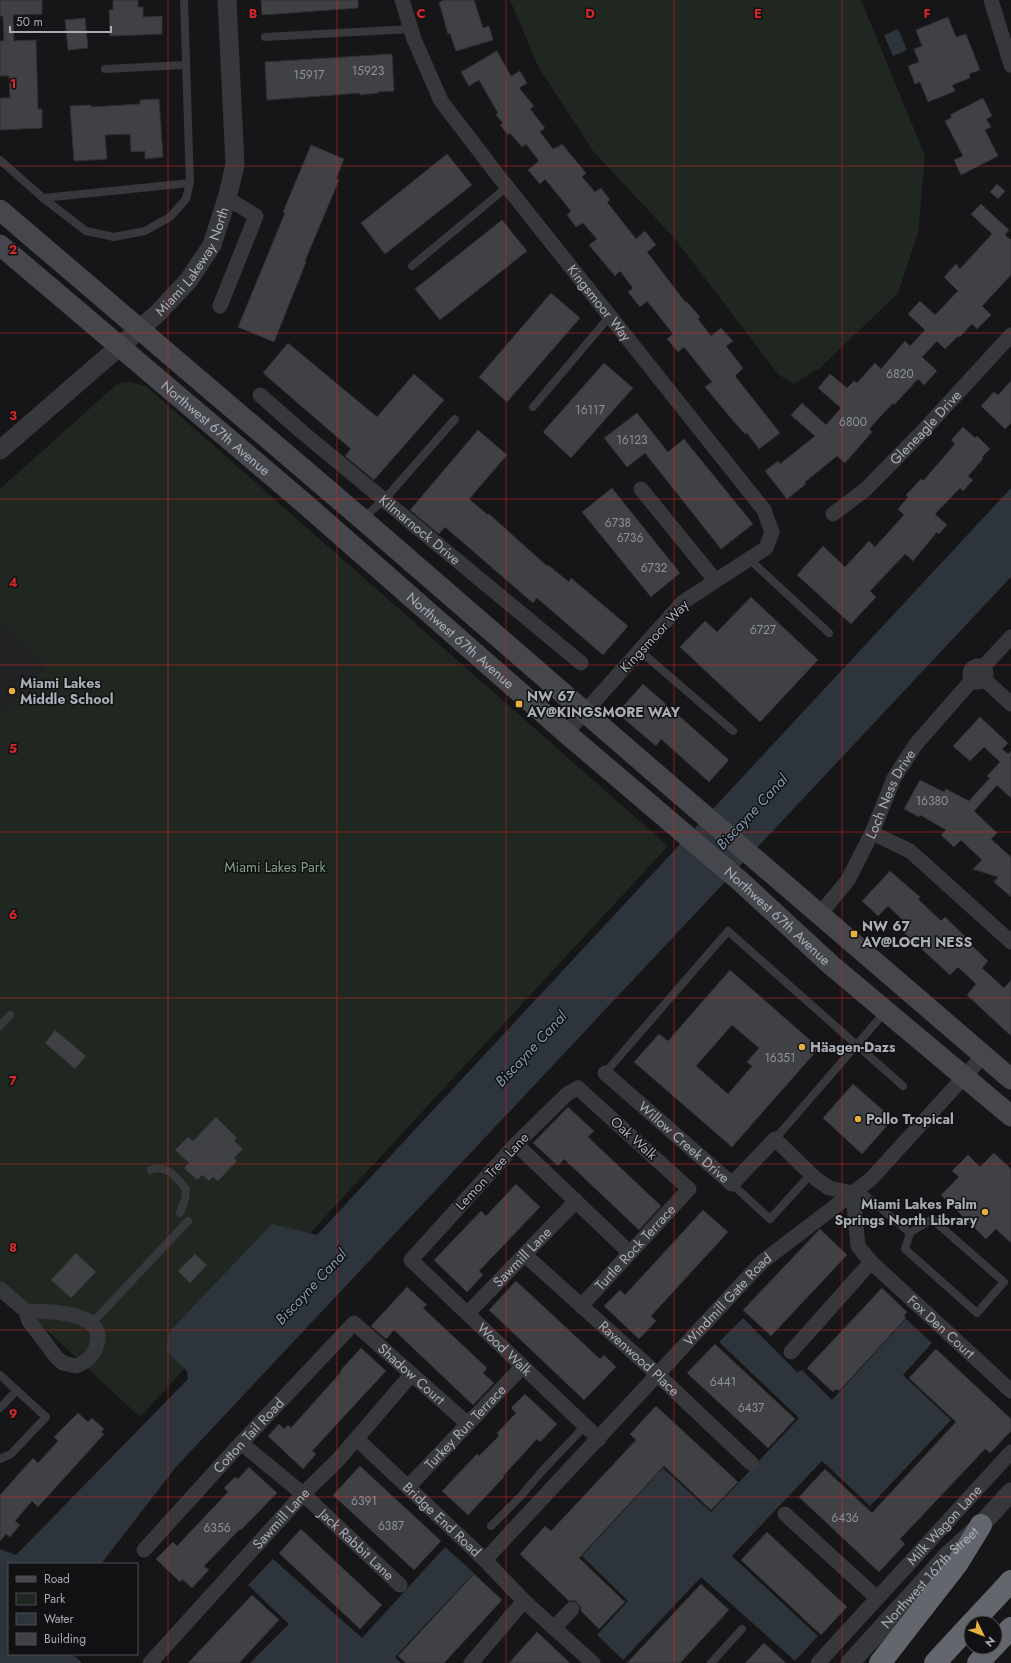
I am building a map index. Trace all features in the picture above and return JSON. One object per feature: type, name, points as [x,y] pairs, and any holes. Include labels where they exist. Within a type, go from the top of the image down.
[{"type":"highway","points":[[880,1663],[957,1564],[981,1525]]},
{"type":"highway","points":[[980,1615],[1011,1581]]},
{"type":"highway","points":[[1003,1636],[1011,1628]]},
{"type":"highway","points":[[935,1663],[963,1633]]},
{"type":"highway","points":[[978,1663],[986,1655]]},
{"type":"main road","name":"Northwest 67th Avenue","points":[[0,210],[138,329],[211,389],[1011,1079]]},
{"type":"main road","name":"Northwest 67th Avenue","points":[[0,245],[345,539],[566,733],[740,881],[831,965],[1011,1116]]},
{"type":"main road","points":[[345,539],[362,519]]},
{"type":"main road","points":[[769,908],[786,914],[809,918],[820,914],[818,927],[824,949],[831,965]]},
{"type":"street","name":"Miami Lakeway North","points":[[0,450],[157,314],[188,281],[212,245],[227,198],[235,166],[227,0]]},
{"type":"street","name":"Kingsmoor Way","points":[[402,0],[411,29],[441,101],[507,188],[764,510],[772,532],[766,548],[683,602],[566,733]]},
{"type":"street","points":[[991,0],[1011,65]]},
{"type":"street","points":[[220,306],[256,216],[227,198]]},
{"type":"street","name":"Gleneagle Drive","points":[[833,514],[866,489],[921,433],[1011,335]]},
{"type":"street","name":"Kilmarnock Drive","points":[[260,395],[302,432],[581,663]]},
{"type":"street","points":[[641,488],[715,580]]},
{"type":"street","name":"Loch Ness Drive","points":[[820,914],[848,880],[872,833],[894,778],[916,744],[980,676],[1011,637]]},
{"type":"street","points":[[980,676],[1011,704]]},
{"type":"street","points":[[872,833],[910,851],[1011,942]]},
{"type":"street","name":"Windmill Gate Road","points":[[485,1560],[762,1262],[871,1179],[984,1055]]},
{"type":"street","name":"Willow Creek Drive","points":[[605,1073],[732,1184],[775,1138]]},
{"type":"street","name":"Lemon Tree Lane","points":[[411,1260],[516,1144],[567,1094],[578,1088]]},
{"type":"street","name":"Oak Walk","points":[[578,1088],[689,1189]]},
{"type":"street","points":[[775,1138],[811,1174],[829,1188],[855,1191]]},
{"type":"street","points":[[516,1144],[630,1253]]},
{"type":"street","name":"Turtle Rock Terrace","points":[[581,1306],[689,1189]]},
{"type":"street","name":"Fox Den Court","points":[[855,1191],[858,1246],[871,1262],[1011,1391]]},
{"type":"street","name":"Sawmill Lane","points":[[468,1313],[576,1201]]},
{"type":"street","name":"Ravenwood Place","points":[[525,1255],[657,1374],[751,1463]]},
{"type":"street","name":"Wood Walk","points":[[411,1260],[599,1439]]},
{"type":"street","points":[[791,1352],[871,1262]]},
{"type":"street","points":[[0,1290],[26,1311],[29,1321],[57,1358],[62,1362],[76,1366],[82,1364],[93,1354],[98,1341],[96,1329],[92,1323],[86,1319],[77,1316],[39,1311],[26,1311]]},
{"type":"street","name":"Shadow Court","points":[[354,1323],[468,1424]]},
{"type":"street","name":"Cotton Tail Road","points":[[144,1550],[241,1443],[354,1323]]},
{"type":"street","name":"Turkey Run Terrace","points":[[408,1487],[522,1367]]},
{"type":"street","name":"Sawmill Lane","points":[[150,1663],[303,1494],[338,1461],[411,1375]]},
{"type":"street","name":"Bridge End Road","points":[[357,1439],[485,1560],[524,1601],[593,1663]]},
{"type":"street","name":"Jack Rabbit Lane","points":[[241,1443],[303,1494],[400,1585]]},
{"type":"street","name":"Milk Wagon Lane","points":[[818,1663],[1011,1452]]},
{"type":"street","name":"Northwest 167th Street","points":[[850,1663],[948,1555],[981,1525],[1011,1492]]},
{"type":"street","points":[[785,1514],[877,1598]]},
{"type":"street","points":[[471,1663],[524,1601]]},
{"type":"street","points":[[554,1628],[572,1609]]},
{"type":"lane","points":[[0,160],[43,198],[86,231],[114,237],[145,231],[170,217],[186,199],[190,183],[184,0]]},
{"type":"lane","points":[[265,37],[411,29]]},
{"type":"lane","points":[[105,69],[186,65]]},
{"type":"lane","points":[[43,198],[190,183]]},
{"type":"lane","points":[[412,266],[507,188]]},
{"type":"lane","points":[[533,407],[610,316]]},
{"type":"lane","points":[[362,519],[384,500],[455,420]]},
{"type":"lane","points":[[749,558],[829,633]]},
{"type":"lane","points":[[639,650],[733,731]]},
{"type":"lane","points":[[605,1073],[728,931],[903,1086]]},
{"type":"lane","points":[[775,1138],[886,1011]]},
{"type":"lane","points":[[0,1026],[10,1015]]},
{"type":"lane","points":[[151,1170],[158,1167],[166,1169],[186,1189],[185,1199],[180,1213]]},
{"type":"lane","points":[[732,1184],[770,1219],[811,1174]]},
{"type":"lane","points":[[855,1191],[910,1233]]},
{"type":"lane","points":[[932,1219],[1004,1282],[977,1313],[905,1249],[910,1233],[932,1219]]},
{"type":"lane","points":[[92,1323],[188,1221]]},
{"type":"lane","points":[[0,1375],[46,1417],[11,1454],[0,1459]]},
{"type":"lane","points":[[0,1408],[17,1390]]},
{"type":"lane","points":[[491,1526],[520,1497],[543,1470],[585,1426]]},
{"type":"lane","points":[[711,1663],[742,1629]]},
{"type":"shaded area","name":"Miami Lakes Middle School","points":[[0,621],[46,666],[0,716]]},
{"type":"green space","points":[[510,0],[861,0],[925,156],[918,233],[898,293],[820,368],[793,384],[778,374],[675,239],[593,151],[539,68]]},
{"type":"green space","name":"Miami Lakes Park","points":[[129,382],[146,386],[668,846],[140,1417],[0,1287],[0,716],[46,666],[0,621],[0,489],[117,384]]},
{"type":"water","points":[[898,29],[907,50],[893,56],[884,35]]},
{"type":"water","name":"Biscayne Canal","points":[[1011,488],[1011,577],[176,1467],[102,1563],[8,1563],[8,1655],[73,1655],[82,1663],[0,1663],[0,1549],[16,1555],[188,1379],[187,1371],[166,1351],[169,1332],[272,1224],[317,1235]]},
{"type":"water","points":[[743,1318],[797,1372],[802,1370],[832,1400],[906,1319],[932,1343],[903,1375],[951,1420],[870,1506],[822,1461],[732,1556],[818,1636],[795,1661],[701,1577],[623,1660],[597,1635],[628,1601],[582,1556],[663,1468],[711,1512],[799,1418],[719,1342]]},
{"type":"water","points":[[445,1547],[474,1573],[395,1657],[401,1663],[250,1663],[289,1624],[248,1585],[273,1559],[362,1638]]},
{"type":"building","points":[[0,0],[42,0],[42,14],[13,15],[14,41],[36,40],[38,109],[42,109],[42,128],[0,130],[0,98],[10,98],[9,76],[0,76],[0,41],[4,41],[3,16],[0,16]]},
{"type":"building","points":[[113,0],[138,0],[138,7],[143,7],[143,17],[162,16],[162,34],[110,36],[109,10],[113,10]]},
{"type":"building","points":[[261,0],[358,0],[358,8],[262,15]]},
{"type":"building","points":[[445,0],[474,0],[483,28],[489,26],[493,40],[456,51],[450,33],[448,34],[439,2]]},
{"type":"building","points":[[948,17],[956,37],[966,34],[980,70],[969,74],[970,78],[952,85],[955,91],[928,102],[920,82],[915,84],[908,66],[919,62],[914,49],[922,46],[916,30]]},
{"type":"building","points":[[85,18],[88,48],[68,50],[65,20]]},
{"type":"building","points":[[497,51],[511,76],[520,71],[527,83],[519,88],[534,106],[530,109],[545,128],[540,132],[553,149],[562,144],[586,173],[582,177],[595,192],[601,188],[610,200],[607,202],[636,239],[645,231],[656,245],[647,252],[686,303],[687,302],[700,317],[698,319],[711,336],[721,328],[733,341],[726,346],[743,368],[735,376],[780,433],[759,449],[747,433],[745,434],[705,387],[712,382],[684,347],[678,352],[667,339],[673,334],[647,301],[640,307],[628,292],[633,288],[620,271],[615,276],[589,245],[597,239],[583,223],[576,227],[567,215],[571,211],[545,179],[540,184],[528,170],[539,161],[526,144],[522,147],[510,133],[508,135],[500,125],[503,123],[496,115],[498,113],[479,80],[469,86],[461,72]]},
{"type":"building","points":[[392,54],[394,91],[360,95],[360,93],[267,100],[265,62]]},
{"type":"building","points":[[983,98],[992,116],[986,119],[991,127],[985,130],[998,156],[961,175],[954,160],[963,156],[945,121],[952,117],[950,115]]},
{"type":"building","points":[[159,99],[163,157],[145,159],[145,151],[131,152],[130,134],[105,135],[107,159],[74,161],[70,106],[91,105],[91,107],[140,104],[140,100]]},
{"type":"building","points":[[311,145],[344,159],[336,179],[339,180],[305,261],[306,262],[274,342],[238,327]]},
{"type":"building","points":[[447,154],[472,185],[385,254],[361,223]]},
{"type":"building","points":[[997,184],[1005,191],[998,199],[990,192]]},
{"type":"building","points":[[981,204],[1009,230],[1005,235],[1011,240],[1011,275],[982,306],[991,315],[977,329],[972,324],[960,337],[958,336],[945,349],[937,341],[922,357],[937,371],[924,385],[918,379],[894,405],[893,403],[869,429],[872,432],[845,463],[837,456],[787,499],[765,471],[778,461],[780,464],[815,436],[791,415],[802,403],[826,425],[841,408],[818,388],[830,374],[847,388],[854,381],[857,383],[875,363],[881,369],[905,341],[910,346],[925,330],[908,314],[920,301],[935,315],[958,291],[944,277],[956,264],[960,269],[992,234],[971,214]]},
{"type":"building","points":[[502,220],[527,251],[440,320],[415,289]]},
{"type":"building","points":[[551,293],[580,318],[507,402],[479,377]]},
{"type":"building","points":[[288,343],[377,417],[414,374],[444,400],[374,480],[345,456],[351,449],[263,373]]},
{"type":"building","points":[[604,363],[633,388],[571,458],[543,432]]},
{"type":"building","points":[[1011,381],[1011,423],[1005,429],[981,406],[994,392],[998,395]]},
{"type":"building","points":[[637,413],[668,452],[684,439],[753,524],[721,549],[645,453],[627,467],[604,438]]},
{"type":"building","points":[[963,427],[975,438],[977,436],[990,449],[968,476],[973,480],[963,491],[960,488],[935,514],[947,525],[939,534],[937,532],[913,561],[905,554],[870,591],[876,597],[851,624],[797,575],[823,546],[845,567],[869,541],[875,547],[904,515],[898,509],[908,497],[906,495],[921,479],[923,481],[955,444],[951,440]]},
{"type":"building","points":[[478,430],[507,455],[469,499],[488,515],[489,514],[547,566],[548,565],[569,582],[571,578],[628,626],[603,655],[537,598],[533,603],[445,527],[439,534],[410,510]]},
{"type":"building","points":[[612,488],[680,573],[651,597],[582,512]]},
{"type":"building","points":[[751,597],[818,660],[760,722],[680,647],[705,621],[717,632]]},
{"type":"building","points":[[643,684],[729,760],[709,782],[661,739],[656,746],[617,713]]},
{"type":"building","points":[[980,717],[1008,743],[1002,749],[1008,754],[1011,751],[1011,798],[997,785],[974,811],[997,833],[991,839],[1011,857],[1011,897],[994,882],[998,877],[973,869],[982,860],[961,840],[954,847],[941,835],[946,830],[920,815],[919,817],[904,809],[920,780],[944,792],[946,789],[969,801],[990,778],[987,776],[1000,762],[984,747],[970,761],[953,746]]},
{"type":"building","points":[[890,871],[920,897],[918,899],[941,921],[945,917],[973,944],[971,945],[988,961],[982,968],[1004,988],[1011,980],[1011,1036],[967,995],[976,984],[958,967],[950,975],[901,930],[907,924],[888,906],[878,916],[862,901]]},
{"type":"building","points":[[730,970],[819,1048],[732,1147],[634,1062],[659,1034],[668,1041]],"holes":[[[732,1025],[759,1048],[747,1062],[752,1066],[728,1094],[696,1066]]]},
{"type":"building","points":[[55,1030],[86,1056],[75,1069],[45,1043]]},
{"type":"building","name":"Pollo Tropical","points":[[853,1084],[893,1119],[862,1154],[823,1118]]},
{"type":"building","points":[[568,1107],[594,1131],[588,1137],[661,1206],[639,1230],[564,1159],[558,1166],[533,1143]]},
{"type":"building","points":[[216,1117],[237,1138],[234,1141],[243,1149],[234,1158],[237,1161],[218,1181],[213,1177],[209,1181],[202,1175],[197,1180],[184,1168],[189,1163],[175,1150],[188,1137],[193,1141]]},
{"type":"building","name":"Miami Lakes Palm Springs North Library","points":[[994,1153],[1011,1169],[1011,1243],[996,1229],[986,1239],[941,1195],[959,1177],[952,1171],[968,1155],[980,1167]]},
{"type":"building","points":[[516,1184],[540,1207],[479,1271],[483,1275],[467,1292],[434,1260],[481,1211],[486,1216]]},
{"type":"building","points":[[703,1210],[728,1232],[651,1316],[656,1321],[639,1339],[604,1306],[620,1290],[625,1295]]},
{"type":"building","points":[[820,1229],[847,1255],[771,1336],[743,1310]]},
{"type":"building","points":[[76,1253],[96,1272],[71,1298],[51,1280]]},
{"type":"building","points":[[195,1254],[207,1265],[190,1283],[178,1271]]},
{"type":"building","points":[[516,1281],[600,1359],[604,1355],[616,1367],[584,1400],[489,1310]]},
{"type":"building","points":[[407,1287],[427,1305],[423,1308],[487,1368],[483,1373],[494,1383],[473,1405],[394,1330],[386,1339],[371,1326]]},
{"type":"building","points":[[882,1288],[907,1312],[904,1316],[906,1318],[839,1391],[836,1389],[833,1392],[807,1368]]},
{"type":"building","points":[[715,1344],[795,1419],[768,1448],[687,1373]]},
{"type":"building","points":[[361,1348],[386,1371],[312,1451],[316,1454],[303,1469],[268,1436],[279,1424],[284,1429],[288,1425],[291,1428]]},
{"type":"building","points":[[936,1349],[1011,1419],[1011,1431],[990,1453],[985,1449],[900,1539],[905,1544],[879,1572],[799,1497],[825,1469],[872,1513],[956,1422],[909,1378]]},
{"type":"building","points":[[525,1394],[557,1424],[540,1442],[537,1439],[468,1515],[442,1491],[477,1454],[479,1456],[499,1436],[497,1433],[516,1413],[511,1408]]},
{"type":"building","points":[[656,1406],[738,1482],[711,1510],[664,1466],[579,1558],[625,1602],[599,1629],[581,1611],[581,1607],[578,1603],[574,1600],[569,1601],[520,1554],[545,1526],[551,1531],[636,1440],[630,1434]]},
{"type":"building","points":[[78,1413],[88,1422],[92,1418],[104,1429],[101,1432],[104,1434],[38,1507],[32,1501],[15,1521],[20,1525],[10,1537],[6,1534],[0,1541],[0,1495],[33,1458],[38,1463],[58,1441],[54,1437]]},
{"type":"building","points":[[360,1466],[441,1541],[414,1570],[333,1495]]},
{"type":"building","points":[[249,1467],[277,1493],[204,1566],[209,1570],[192,1588],[182,1579],[180,1582],[156,1559],[173,1542],[177,1546],[228,1492],[224,1488],[235,1477],[238,1479]]},
{"type":"building","points":[[301,1529],[382,1605],[360,1629],[279,1553]]},
{"type":"building","points":[[767,1532],[847,1607],[821,1635],[741,1560]]},
{"type":"building","points":[[474,1574],[502,1600],[444,1663],[406,1663],[398,1656]]},
{"type":"building","points":[[701,1584],[729,1610],[680,1663],[627,1663]]},
{"type":"building","points":[[252,1595],[279,1620],[239,1663],[188,1663]]},
{"type":"building","points":[[537,1632],[570,1663],[509,1663]]},
{"type":"building","points":[[764,1643],[786,1663],[745,1663]]},
{"type":"place","name":"Miami Lakes Middle School","points":[[12,691]]},
{"type":"place","name":"NW 67 AV@KINGSMORE WAY","points":[[519,704]]},
{"type":"place","name":"NW 67 AV@LOCH NESS","points":[[854,934]]},
{"type":"place","name":"Häagen-Dazs","points":[[802,1047]]},
{"type":"place","name":"Pollo Tropical","points":[[858,1119]]},
{"type":"place","name":"Miami Lakes Palm Springs North Library","points":[[985,1212]]}]
